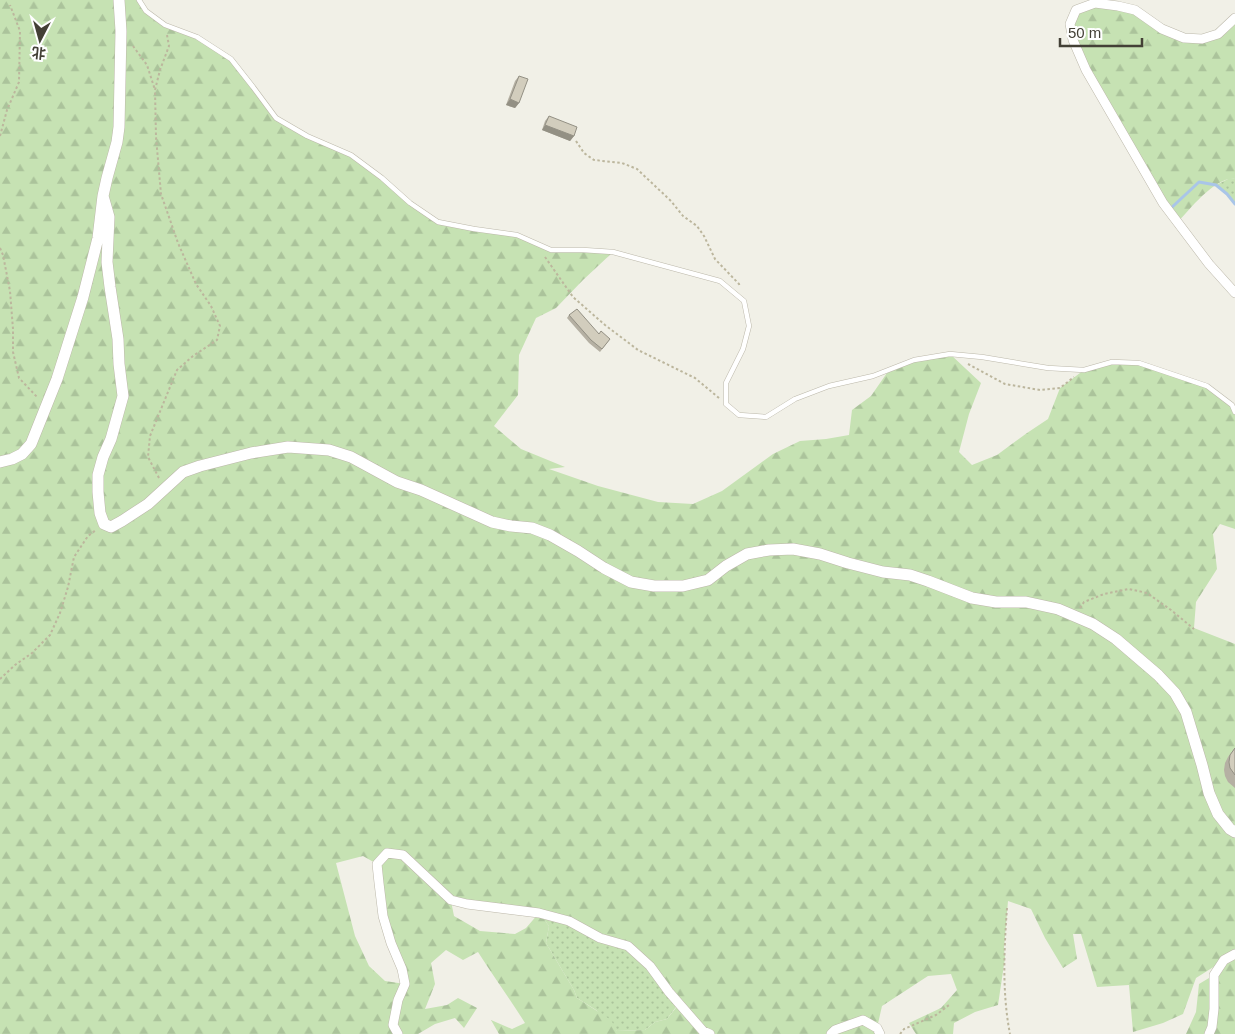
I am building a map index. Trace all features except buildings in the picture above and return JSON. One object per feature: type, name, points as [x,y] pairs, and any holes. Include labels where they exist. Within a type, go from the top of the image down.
[{"type":"street","points":[[0,462],[22,454],[30,444],[46,407],[83,298],[98,238],[103,196],[119,127],[122,31],[119,0]]},
{"type":"street","points":[[1235,18],[1218,34],[1202,40],[1184,38],[1162,29],[1135,10],[1095,3],[1076,10],[1070,24],[1073,40],[1086,70],[1163,203],[1209,264],[1235,293]]},
{"type":"street","points":[[103,196],[109,217],[107,262],[118,340],[123,396],[112,439],[103,457],[98,475],[100,513],[104,524],[111,527],[122,521],[148,504],[183,472],[200,466],[252,453],[288,447],[329,450],[351,457],[397,482],[421,490],[492,522],[532,528],[550,535],[631,582],[654,586],[683,586],[708,580],[726,566],[747,554],[769,550],[793,549],[820,554],[882,572],[910,575],[928,580],[972,598],[996,602],[1026,602],[1058,608],[1093,624],[1116,639],[1158,675],[1175,693],[1186,712],[1209,793],[1218,814],[1230,829],[1235,832]]},
{"type":"street","points":[[398,1034],[393,1024],[398,1000],[405,984],[402,969],[391,943],[383,916],[378,874],[378,864],[388,853],[402,855],[451,900],[467,904],[540,913],[569,922],[600,938],[628,946],[650,966],[669,992],[703,1031],[710,1034]]},
{"type":"street","points":[[1209,1034],[1212,1027],[1214,1008],[1214,975],[1224,960],[1235,954]]},
{"type":"street","points":[[831,1034],[835,1030],[863,1020],[877,1028],[880,1034]]},
{"type":"lane","points":[[139,0],[146,11],[165,25],[197,36],[231,59],[276,118],[307,136],[351,155],[382,178],[410,203],[438,222],[517,235],[550,250],[613,252],[720,281],[744,301],[749,326],[742,349],[726,383],[726,404],[739,415],[766,417],[795,399],[829,386],[873,376],[914,360],[950,354],[982,357],[1048,368],[1084,370],[1112,362],[1139,363],[1207,386],[1232,405],[1235,412]]},
{"type":"path","points":[[0,136],[7,110],[19,82],[20,31],[10,5]]},
{"type":"path","points":[[164,490],[148,457],[150,436],[177,370],[193,356],[218,340],[220,326],[211,306],[196,284],[178,242],[162,194],[156,137],[155,90],[169,46],[165,25]]},
{"type":"path","points":[[122,31],[147,65],[155,90]]},
{"type":"path","points":[[576,141],[584,154],[594,160],[622,163],[636,169],[671,201],[682,216],[697,226],[704,236],[715,260],[739,284],[744,301]]},
{"type":"path","points":[[535,243],[573,297],[605,325],[638,350],[694,378],[726,404]]},
{"type":"path","points":[[0,248],[10,291],[13,352],[20,378],[46,407]]},
{"type":"path","points":[[966,363],[1004,384],[1040,390],[1060,388],[1084,370]]},
{"type":"path","points":[[0,679],[32,653],[50,635],[60,613],[68,587],[74,557],[88,536],[104,524]]},
{"type":"path","points":[[1074,616],[1084,602],[1104,594],[1129,589],[1148,593],[1194,629]]},
{"type":"path","points":[[1007,908],[1004,948],[1006,1010],[1010,1034]]},
{"type":"path","points":[[900,1034],[904,1029],[936,1015],[949,1005]]},
{"type":"green space","points":[[0,0],[139,0],[146,11],[165,25],[197,37],[231,59],[276,118],[307,136],[351,155],[410,203],[438,222],[517,235],[551,250],[613,252],[556,308],[536,318],[519,355],[518,395],[494,426],[521,449],[565,467],[549,469],[598,486],[658,502],[693,504],[722,491],[773,454],[800,441],[849,435],[852,410],[871,396],[889,370],[914,360],[950,354],[981,383],[969,414],[959,452],[972,465],[997,455],[1048,419],[1060,388],[1084,370],[1112,362],[1139,363],[1207,386],[1232,405],[1235,412],[1235,529],[1220,524],[1213,534],[1217,569],[1196,602],[1194,628],[1235,644],[1235,1034],[1186,1034],[1196,1012],[1199,984],[1214,975],[1223,961],[1196,978],[1183,1014],[1163,1023],[1133,1032],[1129,985],[1097,987],[1081,934],[1073,934],[1077,959],[1063,968],[1045,938],[1031,909],[1008,901],[1004,948],[1005,958],[998,1005],[975,1012],[954,1023],[953,1034],[916,1034],[909,1023],[941,1008],[957,990],[951,974],[928,976],[882,1006],[877,1028],[880,1034],[499,1034],[491,1020],[512,1029],[525,1023],[478,952],[463,960],[446,950],[431,963],[435,984],[425,1009],[447,1005],[458,998],[477,1008],[464,1028],[455,1018],[435,1024],[418,1034],[0,1034]],"holes":[[[363,856],[377,864],[391,943],[405,984],[385,981],[369,966],[355,936],[336,863]],[[451,901],[539,913],[526,928],[515,934],[480,931],[454,916]],[[540,914],[628,946],[679,1004],[667,1019],[655,1022],[645,1030],[617,1031],[611,1020],[577,998],[546,943],[549,926]]]},
{"type":"green space","points":[[1095,3],[1118,6],[1162,29],[1202,39],[1235,18],[1235,179],[1228,179],[1212,188],[1177,223],[1073,40],[1076,10]]},
{"type":"green space","points":[[1230,178],[1235,179],[1235,204],[1216,185]]},
{"type":"green space","points":[[539,913],[628,946],[679,1003],[667,1019],[655,1022],[645,1030],[617,1031],[596,1010],[577,998],[546,943],[549,926]]},
{"type":"waterway","points":[[1170,209],[1199,182],[1216,185],[1235,204]]}]
